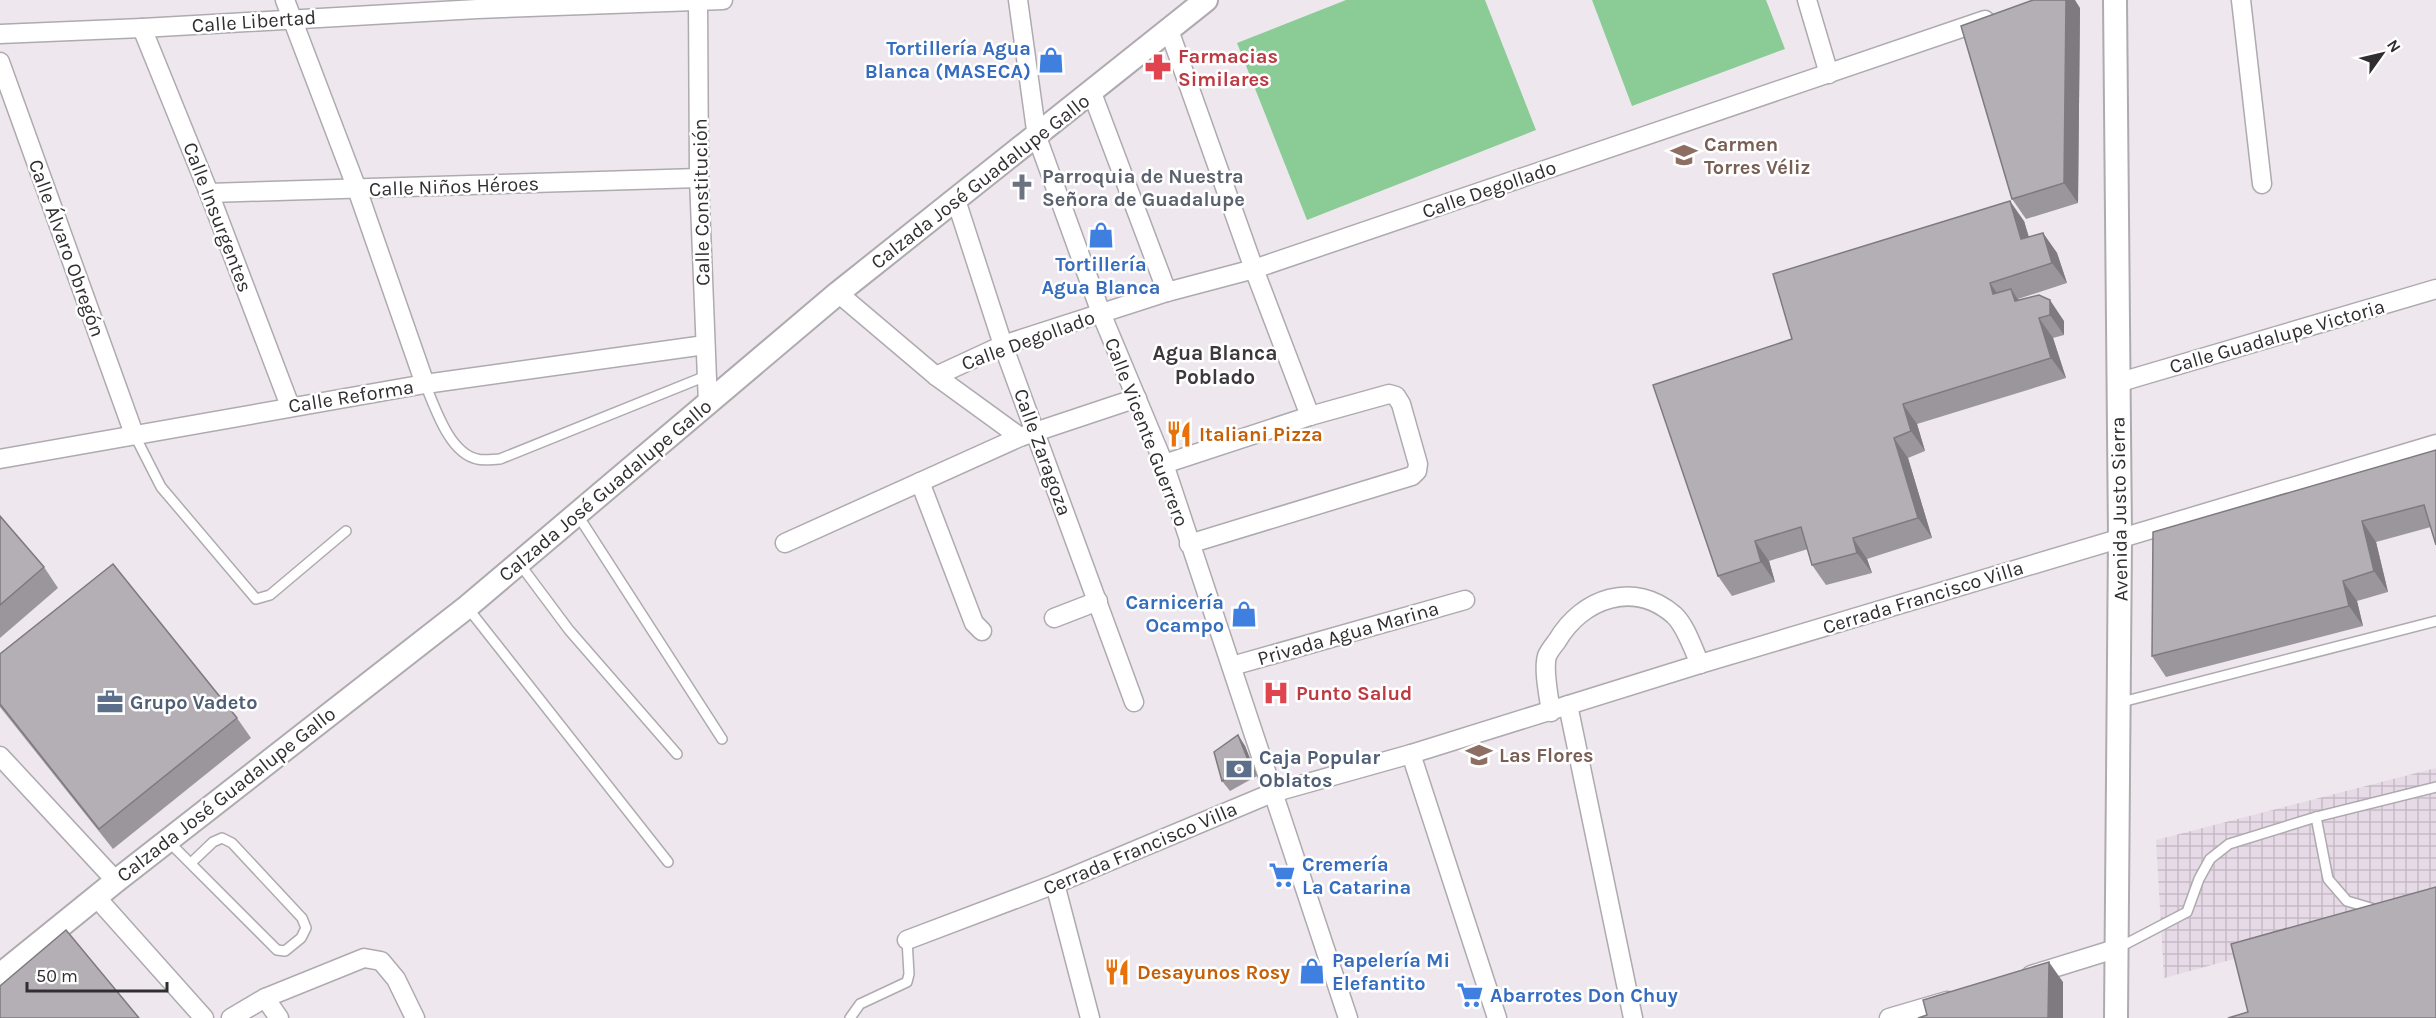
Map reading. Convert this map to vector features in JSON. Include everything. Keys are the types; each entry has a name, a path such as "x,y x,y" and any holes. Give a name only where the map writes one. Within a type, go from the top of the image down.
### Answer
{"street":[{"path":"285,0 357,189 425,384"},
{"name":"Calle Libertad","path":"0,34 292,19 472,4 723,0"},
{"name":"Calle Vicente Guerrero","path":"1018,0 1037,137 1101,314 1164,464 1348,1018"},
{"name":"Calzada José Guadalupe Gallo","path":"0,975 167,840 466,607 838,293 1037,137 1206,0"},
{"path":"1807,0 1829,74"},
{"name":"Avenida Justo Sierra","path":"2115,0 2120,538 2116,1016"},
{"path":"2241,0 2262,184"},
{"name":"Calle Constitución","path":"698,1 699,178 708,404"},
{"name":"Calle Degollado","path":"936,376 1003,345 1167,292 1254,269 1998,15"},
{"name":"Calle Insurgentes","path":"142,28 209,193 290,406"},
{"path":"1169,30 1254,269 1310,416"},
{"name":"Calle Álvaro Obregón","path":"2,72 134,434"},
{"path":"1092,93 1167,292"},
{"name":"Calle Niños Héroes","path":"209,193 699,178"},
{"name":"Calle Zaragoza","path":"956,201 1003,345 1028,434 1098,601 1134,702"},
{"name":"Calle Guadalupe Victoria","path":"2117,383 2436,289"},
{"path":"838,293 936,376 1028,434"},
{"name":"Calle Reforma","path":"0,459 425,384 705,345"},
{"path":"1164,464 1310,416 1389,394 1396,396 1401,404 1418,464 1417,471 1412,476 1190,544"},
{"path":"785,543 1028,434 1137,398"},
{"name":"Cerrada Francisco Villa","path":"907,940 1055,884 1272,793 1411,754 1700,664 2436,444"},
{"path":"920,482 974,622 982,631"},
{"path":"1633,1018 1560,708 1547,680 1547,657 1563,631 1579,614 1602,600 1635,596 1654,602 1675,616 1700,664"},
{"name":"Privada Agua Marina","path":"1232,666 1465,600"},
{"path":"1054,618 1098,601"},
{"path":"1411,754 1497,1018"},
{"path":"0,756 116,881"},
{"path":"1055,884 1090,1018"},
{"path":"96,897 204,1018"},
{"path":"2014,980 2115,949"},
{"path":"231,1018 265,998 364,958 381,961 396,979 415,1018"},
{"path":"1889,1018 1968,994"},
{"path":"265,998 279,1018"}],"lane":[{"path":"425,384 445,429 460,450 476,459 500,459 706,376"},
{"path":"134,434 160,486 256,599 270,595 346,531"},
{"path":"577,514 722,739"},
{"path":"519,563 569,630 677,754"},
{"path":"466,607 668,862"},
{"path":"2118,703 2436,621"},
{"path":"2115,949 2187,912 2199,879 2210,859 2229,844 2316,817 2436,788"},
{"path":"2316,817 2328,879 2347,901 2374,909 2384,906"},
{"path":"167,840 277,950 285,951 302,938 306,928 302,918 232,843 222,838 213,842 191,863"},
{"path":"850,1018 860,1004 907,982 909,974 907,940"}],"shaded area":[{"path":"2436,768 2436,904 2164,978 2156,840"}],"green space":[{"path":"1346,0 1485,0 1536,130 1307,220 1237,43"},
{"path":"1592,0 1766,0 1785,49 1632,106"}],"building":[{"path":"2033,0 2066,0 2064,183 2012,199 1961,26"},
{"path":"2010,201 2021,239 2043,233 2052,263 1990,283 1993,294 2011,289 2015,301 2039,295 2050,300 2050,315 2039,318 2051,358 1903,404 1911,431 1894,438 1918,518 1853,538 1857,553 1812,565 1801,527 1755,541 1761,562 1718,576 1653,385 1792,339 1773,274"},
{"path":"2436,450 2436,545 2424,505 2362,521 2374,571 2343,581 2349,606 2152,656 2153,532"},
{"path":"0,516 44,567 0,605"},
{"path":"113,564 237,718 99,829 0,704 0,654"},
{"path":"1238,735 1250,765 1222,781 1214,752"},
{"path":"2436,887 2436,1018 2228,1018 2248,1012 2231,944"},
{"path":"66,930 139,1018 0,1018 0,986"},
{"path":"2049,962 2048,1018 1918,1018 1927,1015 1923,1000"}],"place":[{"name":"Tortillería Agua Blanca (MASECA)","path":"1051,60"},
{"name":"Farmacias Similares","path":"1158,67"},
{"name":"Carmen Torres Véliz","path":"1684,155"},
{"name":"Parroquia de Nuestra Señora de Guadalupe","path":"1022,187"},
{"name":"Tortillería Agua Blanca","path":"1101,235"},
{"name":"Italiani Pizza","path":"1179,434"},
{"name":"Carnicería Ocampo","path":"1244,614"},
{"name":"Punto Salud","path":"1276,693"},
{"name":"Grupo Vadeto","path":"110,702"},
{"name":"Las Flores","path":"1479,755"},
{"name":"Caja Popular Oblatos","path":"1239,769"},
{"name":"Cremería La Catarina","path":"1282,875"},
{"name":"Papelería Mi Elefantito","path":"1312,971"},
{"name":"Desayunos Rosy","path":"1117,972"},
{"name":"Abarrotes Don Chuy","path":"1470,995"}],"district":[{"name":"Agua Blanca Poblado","path":"1215,365"}]}
